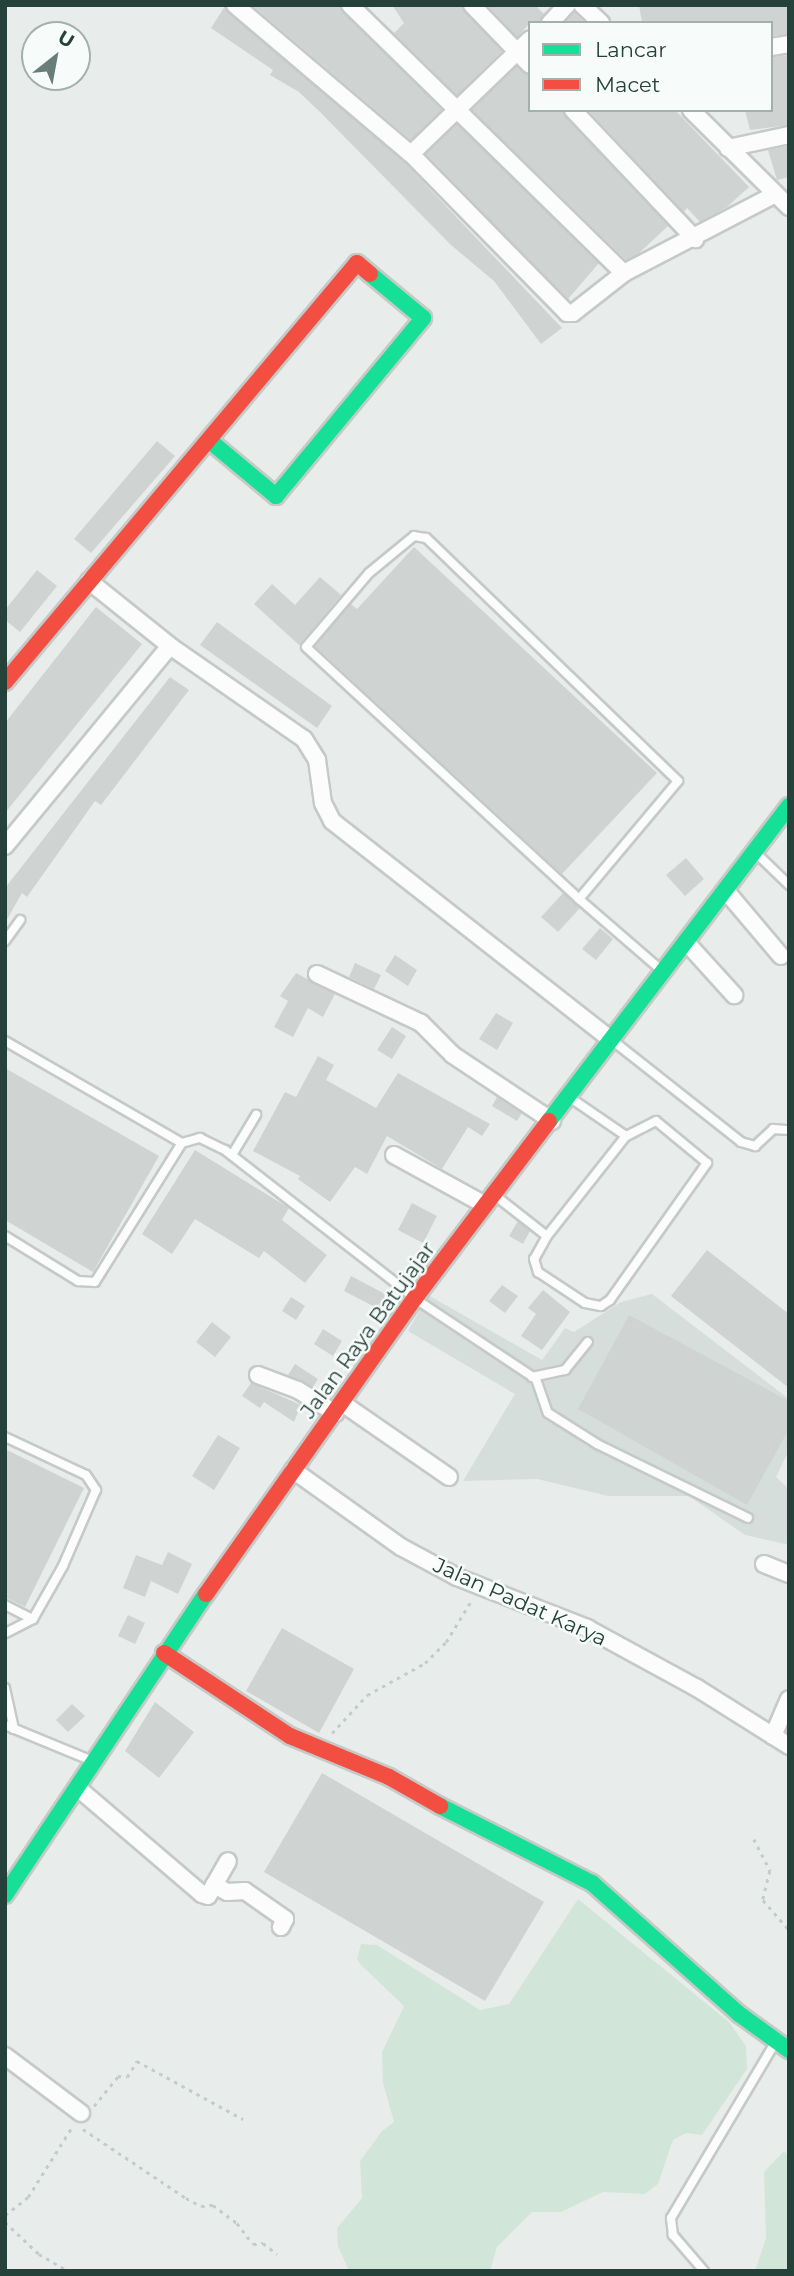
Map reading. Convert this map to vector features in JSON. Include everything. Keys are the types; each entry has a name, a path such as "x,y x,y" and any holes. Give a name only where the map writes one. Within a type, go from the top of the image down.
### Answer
{"main road":[{"path":"5,682 357,263 423,318 276,496 210,441"},
{"name":"Jalan Raya Batujajar","path":"5,1895 79,1789 164,1653 415,1298 789,806"},
{"path":"164,1653 290,1736 389,1777 495,1837 592,1883 782,2046"}],"street":[{"path":"235,5 411,154 567,313 573,313 624,273 695,239 774,195"},
{"path":"350,5 624,273"},
{"path":"472,5 528,63"},
{"path":"552,21 567,5"},
{"path":"582,5 599,21"},
{"path":"411,154 528,41"},
{"path":"575,112 695,239"},
{"path":"693,112 789,207"},
{"path":"728,148 789,135"},
{"path":"89,581 170,646 304,739 317,760 323,803 332,821 611,1040"},
{"path":"5,846 170,646"},
{"path":"726,891 781,956"},
{"path":"686,942 734,995"},
{"path":"317,974 414,1019 453,1055 552,1121"},
{"path":"394,1155 490,1200"},
{"path":"258,1375 338,1408 449,1476"},
{"name":"Jalan Padat Karya","path":"293,1470 401,1547 481,1585 587,1628 697,1688 789,1746"},
{"path":"764,1564 789,1574"},
{"path":"773,1736 789,1699"},
{"path":"79,1789 202,1894 208,1896 228,1861"},
{"path":"214,1885 227,1892 245,1891 285,1919 281,1927"},
{"path":"5,2056 81,2113"}],"lane":[{"path":"579,899 678,781 426,538 414,536 369,573 306,647 579,899 663,971"},
{"path":"754,851 789,885"},
{"path":"5,941 20,920"},
{"path":"611,1040 741,1142 755,1146 773,1129 789,1130"},
{"path":"5,1041 182,1143"},
{"path":"570,1097 626,1136"},
{"path":"232,1155 256,1115"},
{"path":"656,1121 706,1163 610,1300 601,1306 584,1303 537,1272 534,1259 547,1236 626,1136 656,1121"},
{"path":"5,1236 78,1281 95,1282 182,1143 200,1138 232,1155 415,1298 532,1377 542,1387 548,1413 597,1444 748,1518"},
{"path":"490,1200 547,1236"},
{"path":"532,1377 565,1370 588,1342"},
{"path":"5,1437 86,1475 96,1490 64,1566 33,1619 5,1633"},
{"path":"5,1605 33,1619"},
{"path":"5,1688 14,1730"},
{"path":"5,1725 96,1762"},
{"path":"704,2271 673,2235 671,2218 782,2046"}],"path":[{"path":"320,1750 351,1708 425,1663 439,1649 481,1585"},
{"path":"754,1839 770,1871 763,1900 789,1930"},
{"path":"81,2113 96,2105 118,2076 127,2077 137,2061 243,2119"},
{"path":"5,2215 28,2197 74,2124 186,2198 201,2206 213,2205 237,2223 253,2244 263,2243 277,2254"},
{"path":"5,2222 39,2254 69,2271"}],"shaded area":[{"path":"652,1294 789,1399 789,1450 776,1477 789,1489 789,1545 745,1535 689,1496 608,1496 537,1479 463,1481 515,1394 408,1331 428,1295 542,1360 565,1328 574,1332 621,1302"}],"green space":[{"path":"578,1899 729,2022 746,2046 747,2069 702,2135 686,2133 673,2140 658,2184 645,2194 603,2192 561,2212 532,2212 497,2247 490,2271 349,2271 338,2246 337,2228 362,2198 360,2161 382,2131 394,2122 383,2083 382,2052 404,2006 361,1965 357,1959 361,1944 377,1945 480,2010 509,2004"},
{"path":"784,2151 789,2156 789,2271 755,2271 766,2238 764,2172"}],"building":[{"path":"252,5 340,5 442,110 411,140"},
{"path":"392,5 462,5 502,51 457,95 394,33 404,23"},
{"path":"487,5 535,5 544,14 541,21 528,21 528,25 517,37"},
{"path":"639,5 789,5 789,34 773,36 773,21 642,21"},
{"path":"225,6 404,162 562,328 541,344 494,281 451,245 320,112 299,92 270,75 273,70 211,28"},
{"path":"575,12 583,21 567,21"},
{"path":"789,55 789,125 750,130 746,112 773,112 773,57"},
{"path":"517,66 528,74 528,112 565,112 668,226 637,255 626,260 472,110"},
{"path":"590,112 677,112 749,187 727,207 700,222 687,208 684,212"},
{"path":"457,124 599,263 568,299 426,154"},
{"path":"789,146 789,177 777,180 768,150"},
{"path":"157,441 175,456 91,553 74,539"},
{"path":"414,547 657,773 562,874 315,646 351,604 357,609"},
{"path":"37,570 57,586 20,632 5,620 5,610"},
{"path":"320,577 341,595 299,645 254,604 272,584 295,605"},
{"path":"96,607 142,644 5,813 5,723"},
{"path":"217,622 332,706 317,728 200,645"},
{"path":"170,677 189,690 101,805 95,801 27,897 22,893 5,923 5,888"},
{"path":"686,858 704,879 685,896 666,875"},
{"path":"563,893 580,908 558,932 541,917"},
{"path":"600,928 613,939 596,960 582,949"},
{"path":"395,955 417,970 408,986 385,971"},
{"path":"355,963 381,975 374,989 349,977"},
{"path":"296,973 335,994 323,1017 308,1008 293,1037 274,1027 288,1001 280,996"},
{"path":"496,1013 513,1023 497,1050 479,1039"},
{"path":"392,1027 406,1036 392,1059 377,1050"},
{"path":"318,1056 334,1065 326,1080 376,1108 398,1073 490,1124 482,1136 468,1127 442,1169 387,1136 367,1174 355,1167 330,1202 298,1179 300,1176 253,1151 285,1092 296,1097"},
{"path":"5,1068 159,1156 93,1272 5,1220"},
{"path":"497,1097 522,1113 517,1121 492,1106"},
{"path":"195,1150 289,1208 282,1220 327,1255 305,1283 264,1251 259,1258 195,1219 172,1254 142,1234"},
{"path":"412,1203 437,1216 423,1243 398,1230"},
{"path":"518,1221 530,1231 523,1244 509,1236"},
{"path":"707,1250 789,1314 789,1388 671,1296"},
{"path":"351,1276 387,1295 379,1309 344,1291"},
{"path":"502,1285 518,1296 505,1313 489,1301"},
{"path":"543,1290 570,1312 542,1350 521,1336 536,1314 528,1308"},
{"path":"291,1297 305,1306 296,1320 282,1311"},
{"path":"629,1315 789,1401 789,1429 747,1505 578,1409"},
{"path":"212,1322 231,1337 215,1357 196,1342"},
{"path":"323,1329 342,1341 333,1356 314,1344"},
{"path":"295,1364 318,1379 313,1387 288,1375"},
{"path":"251,1383 301,1405 294,1422 264,1402 260,1408 242,1396"},
{"path":"218,1435 240,1448 214,1490 192,1476"},
{"path":"5,1449 84,1488 25,1607 5,1597"},
{"path":"168,1552 192,1564 178,1594 151,1581 145,1597 123,1588 136,1555 162,1565"},
{"path":"128,1615 145,1623 135,1644 118,1636"},
{"path":"282,1628 354,1669 319,1733 246,1691"},
{"path":"155,1702 194,1732 159,1778 125,1751"},
{"path":"72,1704 85,1716 68,1732 56,1720"},
{"path":"322,1773 544,1902 485,2001 264,1872"}],"traffic: fast":[{"path":"210,441 276,496 423,318 370,274"},
{"path":"549,1121 789,806"},
{"path":"5,1895 206,1594"},
{"path":"440,1806 592,1883 739,2014 789,2050"}],"traffic: jam":[{"path":"5,682 357,263 370,274"},
{"path":"206,1594 415,1298 549,1121"},
{"path":"164,1653 290,1736 389,1777 440,1806"}]}
